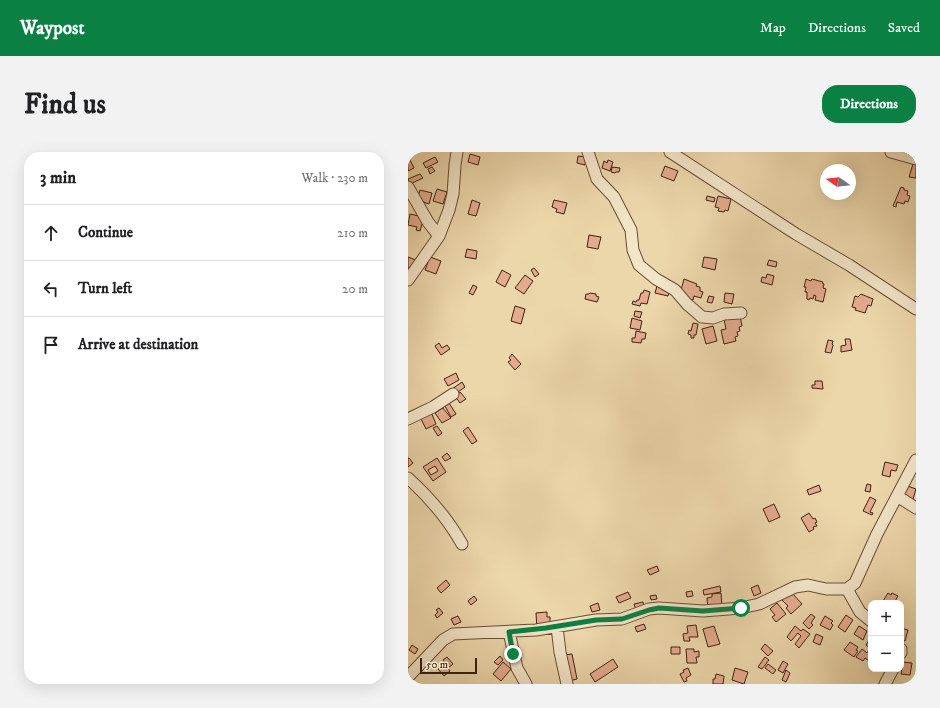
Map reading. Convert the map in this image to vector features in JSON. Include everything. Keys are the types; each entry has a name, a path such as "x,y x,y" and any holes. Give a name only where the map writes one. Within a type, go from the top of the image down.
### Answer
{"street":[{"path":"408,280 439,236 450,210 454,194 454,176 457,152"},
{"path":"588,152 596,179 614,197 631,230 633,250 639,265 656,279 675,290 687,304 702,317 712,318 724,314 741,313"},
{"path":"670,152 796,234 849,265 916,309"},
{"path":"891,152 916,159"},
{"path":"408,187 428,222 439,236"},
{"path":"408,418 453,394"},
{"path":"408,677 448,636 460,633 509,632 557,627 596,620 622,619 659,608 703,611 741,608 759,604 795,587 808,585 826,589 847,589 856,583 877,534 916,462"},
{"path":"408,478 422,490 442,514 462,544"},
{"path":"897,496 916,508"},
{"path":"847,589 860,612 868,619"},
{"path":"557,627 560,652 567,684"},
{"path":"509,632 517,668 526,684"},
{"path":"885,684 892,672"}],"building":[{"path":"470,154 480,157 478,165 468,162"},
{"path":"408,156 414,168 408,171"},
{"path":"578,156 586,157 585,165 577,163"},
{"path":"435,157 438,162 426,168 423,163"},
{"path":"608,160 613,162 610,171 602,168 604,161 607,163"},
{"path":"913,164 916,164 916,178 909,177"},
{"path":"665,166 678,171 674,181 661,176"},
{"path":"432,167 435,171 430,174 428,169"},
{"path":"612,167 620,168 619,172 611,172"},
{"path":"420,174 423,178 410,184 408,179"},
{"path":"901,187 908,191 907,195 910,196 908,202 905,201 904,204 897,202 896,207 893,206"},
{"path":"437,189 447,192 443,204 433,201"},
{"path":"420,190 432,193 429,204 417,200"},
{"path":"707,196 715,198 714,202 706,200"},
{"path":"718,196 731,199 728,211 718,211 719,208 715,207"},
{"path":"472,200 480,203 476,216 468,214"},
{"path":"554,200 567,203 564,214 556,212 557,209 552,207"},
{"path":"410,214 423,217 424,224 422,224 420,231 416,230 417,227 408,225"},
{"path":"589,235 601,237 598,249 587,247"},
{"path":"467,249 477,251 476,259 465,257"},
{"path":"408,257 416,260 413,268 408,268"},
{"path":"430,257 441,261 436,274 425,270"},
{"path":"704,257 717,259 715,270 702,267"},
{"path":"769,260 777,262 776,267 767,265"},
{"path":"534,268 539,274 535,277 531,270"},
{"path":"502,270 511,275 505,287 496,282"},
{"path":"767,274 774,276 772,285 761,282 762,277 766,278"},
{"path":"525,275 533,281 524,294 515,288"},
{"path":"684,279 697,284 696,286 700,287 700,291 703,292 701,298 694,296 693,300 687,298 688,296 683,294 683,291 681,290"},
{"path":"806,279 823,282 823,288 826,289 823,302 815,300 816,296 814,295 813,299 807,299 807,292 805,292 806,287 804,287"},
{"path":"473,285 477,287 473,295 469,293"},
{"path":"657,286 670,289 668,296 655,293"},
{"path":"644,290 650,292 647,304 641,303 640,306 632,304 633,301 636,302 639,300 641,293 643,293"},
{"path":"725,293 734,294 732,304 724,302"},
{"path":"586,294 596,294 596,296 599,297 597,302 585,299"},
{"path":"861,294 873,299 871,306 868,305 865,313 855,310 856,308 852,307 855,296 858,297"},
{"path":"709,296 714,297 712,303 707,302"},
{"path":"515,306 525,309 521,324 511,321"},
{"path":"635,311 642,312 640,318 634,316"},
{"path":"740,316 742,326 739,327 740,331 737,332 738,336 735,337 736,341 724,344 721,330 726,329 724,319"},
{"path":"632,318 642,321 640,330 630,328"},
{"path":"693,323 698,324 696,335 694,335 694,338 691,338 691,335 688,334 689,330 691,331"},
{"path":"713,326 717,341 706,344 702,329"},
{"path":"636,331 646,333 645,339 642,339 641,343 632,342 632,338 635,338"},
{"path":"845,339 850,339 852,350 841,352 841,346 846,345"},
{"path":"828,340 833,341 831,353 825,352"},
{"path":"439,343 442,348 447,345 450,349 441,355 435,346"},
{"path":"512,354 521,364 515,370 508,362 511,360 509,358"},
{"path":"456,373 459,380 448,386 444,379"},
{"path":"815,381 822,381 823,389 812,388 812,385 815,385"},
{"path":"462,382 465,387 455,394 452,389"},
{"path":"460,392 466,399 460,403 455,396"},
{"path":"449,403 456,414 451,417 445,406"},
{"path":"443,408 451,418 442,423 435,413"},
{"path":"431,412 436,424 426,429 420,417"},
{"path":"437,426 442,433 438,436 433,428"},
{"path":"468,427 477,441 472,444 463,431"},
{"path":"447,453 451,458 445,461 442,457"},
{"path":"408,458 413,463 408,467"},
{"path":"437,458 446,472 433,481 423,467","holes":["435,466 438,471 431,475 428,470"]},
{"path":"885,462 898,465 896,471 891,470 890,477 882,475"},
{"path":"867,484 871,485 870,492 865,491"},
{"path":"819,485 821,491 809,495 807,490"},
{"path":"905,485 916,489 913,499 902,495"},
{"path":"870,497 876,500 870,512 873,513 872,515 863,511"},
{"path":"774,504 780,517 769,522 763,509"},
{"path":"809,513 813,519 815,518 817,522 815,523 817,526 813,527 814,529 809,532 801,518"},
{"path":"657,566 659,571 650,575 647,570"},
{"path":"446,580 450,585 441,593 437,588"},
{"path":"758,585 761,593 754,596 751,588"},
{"path":"720,586 721,592 704,595 703,590"},
{"path":"692,591 693,596 687,597 686,592"},
{"path":"628,592 631,598 619,603 616,597"},
{"path":"791,592 802,604 791,614 786,608 788,606 782,600"},
{"path":"721,593 722,608 708,610 707,598 712,597 712,594"},
{"path":"888,593 898,596 896,600 884,600"},
{"path":"656,595 657,599 651,600 650,596"},
{"path":"474,596 477,600 471,605 468,601"},
{"path":"643,602 644,608 636,610 634,604"},
{"path":"598,603 600,610 592,612 590,606"},
{"path":"777,603 786,614 776,622 772,617 775,615 770,609"},
{"path":"439,608 443,613 437,618 435,615 438,612 436,610"},
{"path":"547,612 547,617 550,617 550,625 537,631 536,613"},
{"path":"811,614 815,617 811,623 813,625 809,629 803,623"},
{"path":"846,615 853,620 845,632 838,627"},
{"path":"458,616 461,622 454,625 451,619"},
{"path":"825,616 833,621 831,623 833,625 830,630 820,625"},
{"path":"644,624 646,629 637,632 635,627"},
{"path":"696,625 698,637 689,637 690,641 684,641 683,634 688,633 687,626"},
{"path":"714,626 720,644 708,647 703,629"},
{"path":"795,626 801,631 803,629 810,634 799,648 795,644 801,636 798,633 791,641 787,637"},
{"path":"859,626 867,631 863,640 854,634"},
{"path":"904,629 908,630 904,640"},
{"path":"816,634 823,637 820,645 813,642"},
{"path":"850,642 858,647 856,650 858,651 854,657 844,650"},
{"path":"765,644 773,651 768,656 761,649"},
{"path":"412,645 418,649 415,654 409,650"},
{"path":"671,647 680,647 680,654 671,654"},
{"path":"686,649 694,649 694,652 699,651 699,657 696,657 697,663 687,663"},
{"path":"862,649 867,653 868,652 868,660 865,658 863,661 856,657"},
{"path":"572,654 577,679 569,681 564,655"},
{"path":"500,656 503,660 498,665 494,662"},
{"path":"447,657 453,664 448,668 450,671 444,676 438,669 445,663 443,660"},
{"path":"765,657 769,660 762,669 758,667"},
{"path":"613,659 618,667 595,682 590,674"},
{"path":"783,661 788,664 783,673 778,670"},
{"path":"503,662 511,669 501,681 493,674"},
{"path":"904,662 912,663 910,675 901,674 901,672 904,672"},
{"path":"768,664 776,670 773,674 765,668"},
{"path":"688,668 691,675 686,678 687,681 684,682 680,674 684,672 683,670"},
{"path":"735,668 748,672 744,684 732,680"},
{"path":"786,670 790,673 786,682 782,680"},
{"path":"716,674 724,676 723,684 713,684 713,679 715,679"}],"route":[{"path":"513,654 509,632 536,630 596,620 622,619 659,608 703,611 741,608"}]}
